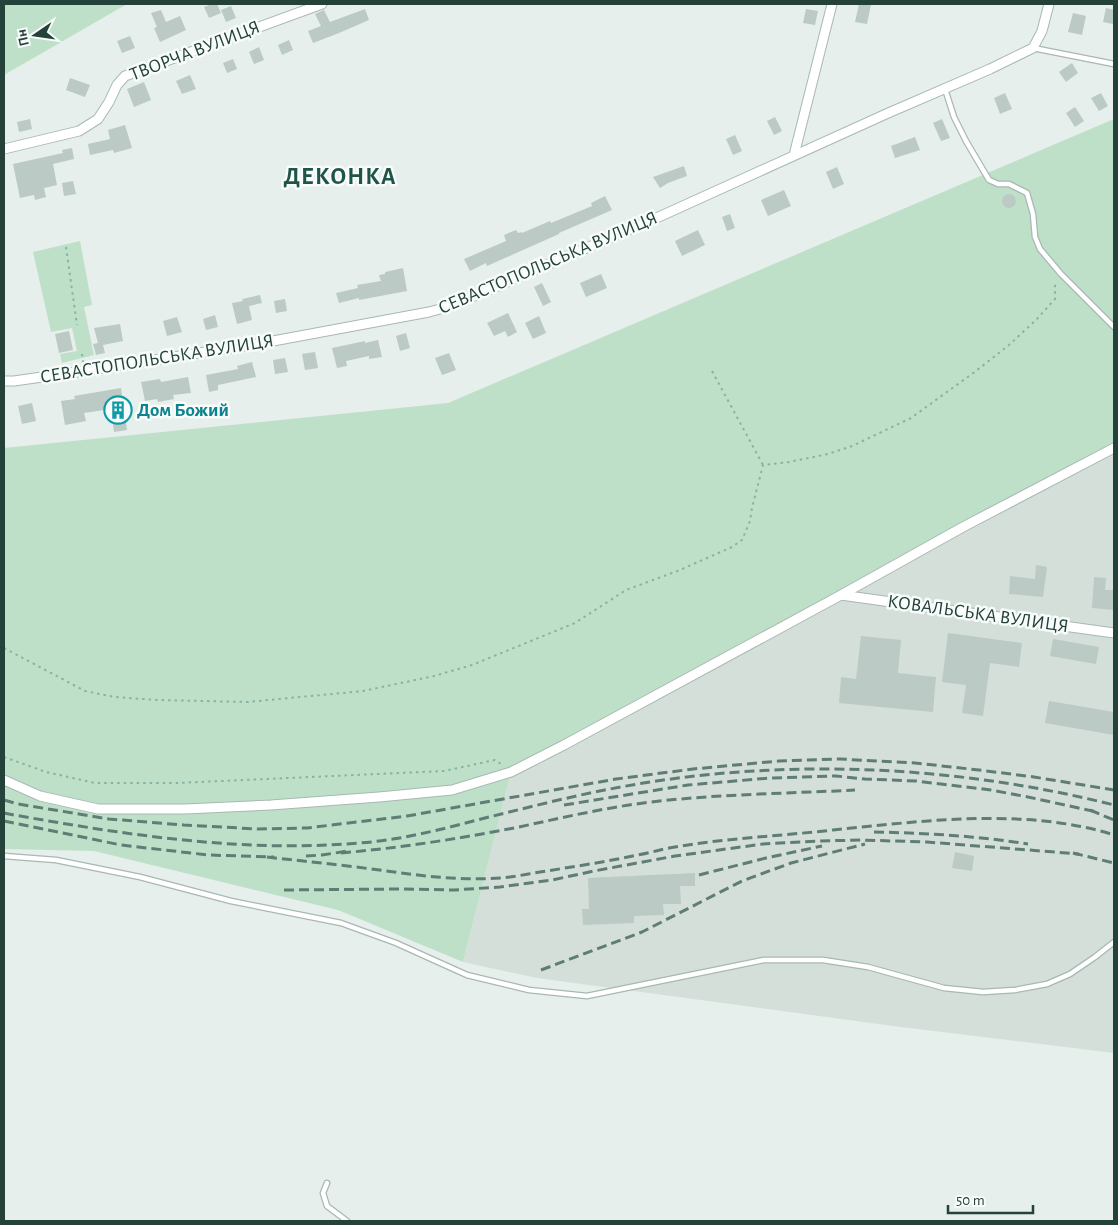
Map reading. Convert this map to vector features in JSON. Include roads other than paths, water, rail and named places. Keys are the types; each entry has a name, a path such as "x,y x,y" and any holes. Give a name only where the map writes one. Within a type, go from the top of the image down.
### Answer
{"street":[{"name":"ТВОРЧА ВУЛИЦЯ","path":"4,150 79,131 98,119 117,85 125,76 322,4"},
{"path":"794,155 832,4"},
{"path":"1033,48 1042,31 1049,4"},
{"name":"СЕВАСТОПОЛЬСЬКА ВУЛИЦЯ","path":"4,381 84,372 257,344 429,312 451,306 652,220 1033,48"},
{"path":"4,780 40,796 98,809 185,809 379,797 452,790 511,772 564,745 688,679 963,527 1114,448"},
{"name":"КОВАЛЬСЬКА ВУЛИЦЯ","path":"841,595 1114,633"}],"lane":[{"path":"1033,48 1114,64"},
{"path":"945,89 954,117 989,180 998,184 1009,184 1026,193 1033,214 1035,238 1040,249 1061,274 1114,327"},
{"path":"4,856 56,860 140,877 231,901 341,924 396,943 467,975 529,990 587,996 764,960 823,960 868,967 944,988 982,992 1015,990 1046,984 1070,974 1114,942"},
{"path":"327,1183 323,1194 328,1206 347,1221"}],"railway":[{"path":"4,800 109,819 258,829 307,828 407,816 616,779 693,769 779,761 840,759 915,763 979,770 1114,790"},
{"path":"4,813 143,835 229,844 272,846 359,843 407,837 610,789 672,779 735,772 799,769 926,773 1052,791 1114,805"},
{"path":"564,805 688,785 770,778 836,776 916,781 991,790 1097,812"},
{"path":"341,853 384,849 450,839 657,801 713,796 855,790"},
{"path":"1090,810 1114,820"},
{"path":"267,857 420,875 481,879 516,876 714,841 938,820 1010,819 1046,821 1080,826 1114,835"},
{"path":"4,821 121,845 208,855 274,857"},
{"path":"874,832 951,835 1028,844"},
{"path":"284,890 454,890 500,887 552,880 675,856 763,844 819,841 927,842 1079,854"},
{"path":"541,970 642,932 742,881 791,863 865,844"},
{"path":"699,875 822,846"},
{"path":"306,856 348,851"},
{"path":"1073,853 1114,863"}],"place":[{"name":"Дом Божий","path":"118,410"}],"district":[{"name":"ДЕКОНКА","path":"340,177"}]}
